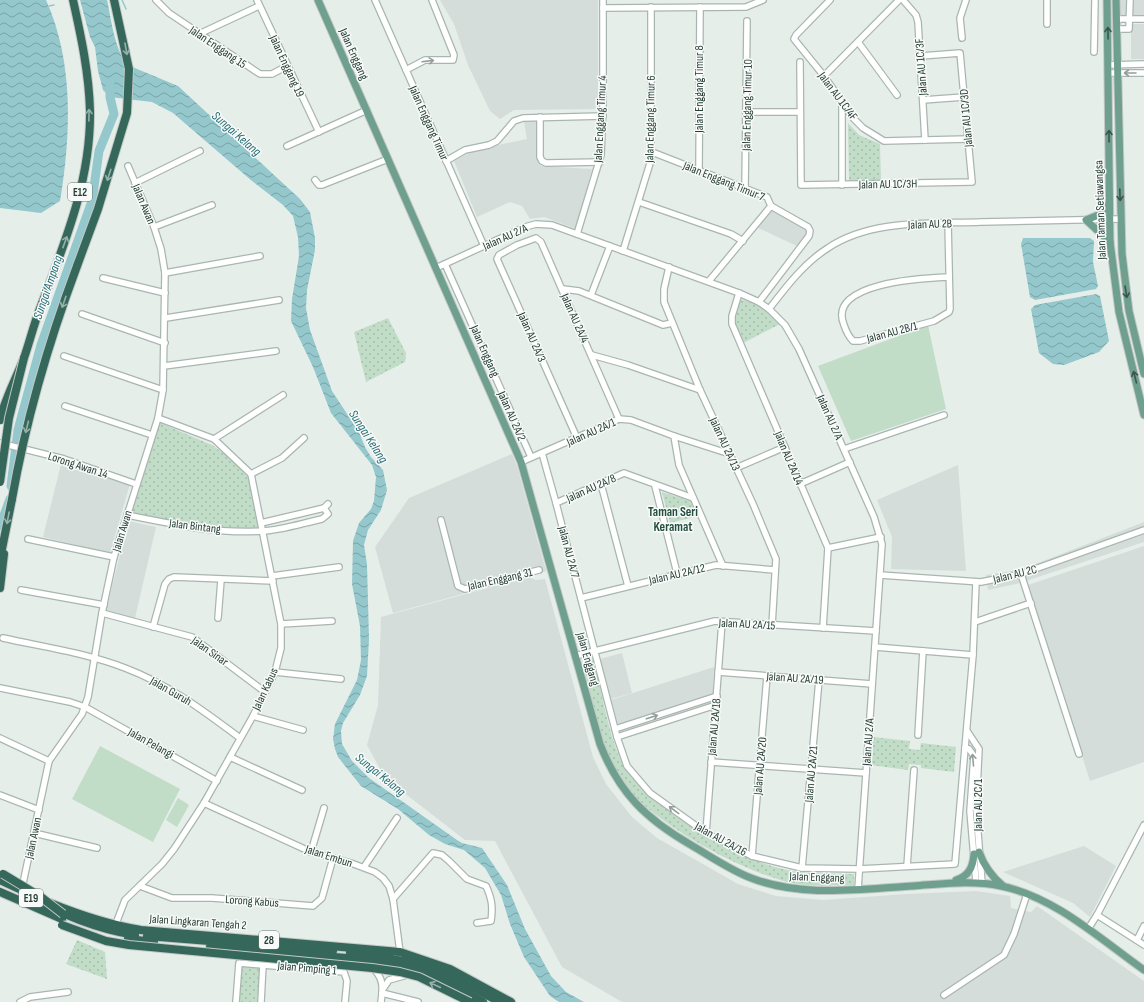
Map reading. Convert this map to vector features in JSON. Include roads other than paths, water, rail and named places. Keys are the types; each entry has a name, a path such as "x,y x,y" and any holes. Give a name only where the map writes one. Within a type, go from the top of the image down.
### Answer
{"highway":[{"name":"E12","path":"0,482 9,418 24,358 32,329 77,206 84,174 90,111 88,82 73,0"},
{"name":"E12","path":"0,559 17,472 39,380 55,329 98,209 127,113 129,69 114,0"},
{"path":"0,420 3,406 24,358"},
{"path":"0,588 5,537"},
{"path":"0,872 41,897 63,914"},
{"name":"Jalan Lingkaran Tengah 2","path":"0,882 72,912 115,926 141,930 400,952 450,969 511,1002"},
{"name":"E19","path":"0,882 63,914 91,925 136,935 351,952 396,959 421,964 450,976 500,1002"},
{"name":"Jalan Lingkaran Tengah 2","path":"0,893 74,924 113,936 141,941 359,959 396,965 426,973 448,982 483,1002"},
{"name":"E19","path":"0,893 62,925 106,941 129,946 372,968 400,972 419,977 470,1002"}],"main road":[{"name":"Jalan Enggang","path":"318,0 521,462 575,656 607,762 615,777 629,797 649,817 679,838 751,878 782,887 800,889 858,889 979,882 1003,886 1045,901 1064,912 1144,970"},
{"name":"Jalan Taman Setiawangsa","path":"1107,0 1110,242 1119,312 1144,415"},
{"name":"Jalan Taman Setiawangsa","path":"1116,0 1120,219 1124,281 1129,311 1144,374"},
{"path":"1109,203 1101,214 1086,220 1110,242"},
{"path":"947,884 964,878 968,874 976,853"},
{"path":"976,853 990,875 1003,886"}],"street":[{"name":"Jalan Enggang 15","path":"157,0 169,13 260,74 272,74 287,66"},
{"name":"Jalan Enggang Timur","path":"375,0 484,246"},
{"path":"406,70 425,60 453,60 454,55 432,0"},
{"name":"Jalan Enggang Timur 4","path":"577,234 600,162 603,116 603,0"},
{"path":"603,8 746,7 763,0"},
{"name":"Jalan AU 1C/4F","path":"830,0 796,35 794,39 824,76 854,119 863,128 884,141 968,139"},
{"path":"824,76 899,0"},
{"name":"Jalan AU 1C/3F","path":"903,0 916,15 921,56 926,140"},
{"path":"962,38 960,18 966,0"},
{"path":"1047,0 1047,24"},
{"path":"1094,52 1095,0"},
{"path":"1116,29 1130,29 1130,0"},
{"path":"199,34 258,3"},
{"name":"Jalan Enggang 19","path":"258,3 319,132"},
{"name":"Jalan Enggang Timur 6","path":"623,251 649,168 652,152 651,7"},
{"name":"Jalan Enggang Timur 8","path":"699,170 700,7"},
{"path":"1116,19 1144,19"},
{"name":"Jalan Enggang Timur 10","path":"745,189 748,21"},
{"path":"858,42 897,95"},
{"name":"Jalan AU 1C/3D","path":"921,56 960,53 972,182"},
{"path":"747,112 800,112 800,62"},
{"path":"1108,65 1144,64"},
{"path":"1108,73 1144,73"},
{"path":"923,100 964,97"},
{"path":"842,102 842,185"},
{"path":"287,146 367,110"},
{"name":"Jalan AU 1C/3H","path":"800,112 800,182 803,186 972,182"},
{"path":"446,161 465,150 490,145 497,141 514,121 522,118 603,116"},
{"path":"540,117 540,157 542,161 546,163 600,162"},
{"path":"135,183 200,151"},
{"name":"Jalan Enggang Timur 7","path":"652,152 767,197 771,206 808,227 810,231 809,236 760,302"},
{"path":"315,180 319,185 322,185 388,159"},
{"name":"Jalan Awan","path":"22,890 49,761 85,707 114,557 158,418 164,366 166,318 165,273 161,249 154,226 128,166"},
{"path":"639,202 731,234 743,241"},
{"path":"154,226 212,205"},
{"path":"709,281 771,206"},
{"name":"Jalan AU 2B","path":"769,309 800,272 828,248 846,239 892,226 948,223 1120,219"},
{"name":"Jalan AU 2B/1","path":"948,223 950,309 944,317 860,341 853,341 849,337 841,319 841,312 850,299 872,287 911,279 949,277"},
{"name":"Jalan AU 2/A","path":"436,268 525,227 536,224 552,225 709,281 760,302 785,325 799,349 850,462 881,537 882,550 858,889"},
{"name":"Jalan AU 2A/4","path":"517,245 536,238 541,242 619,419"},
{"name":"Jalan AU 2A/3","path":"517,245 499,255 497,259 577,438"},
{"path":"591,295 610,246"},
{"path":"165,273 260,256"},
{"name":"Jalan AU 2A/2","path":"445,264 531,457"},
{"name":"Jalan AU 2A/13","path":"669,267 663,296 672,323 700,390 776,559 772,625"},
{"path":"103,278 165,294"},
{"path":"563,289 579,291 591,295 663,325 672,323"},
{"name":"Jalan AU 2A/14","path":"739,293 732,316 732,324 828,548 823,628"},
{"path":"166,318 279,300"},
{"path":"82,314 165,343"},
{"path":"164,366 276,351"},
{"path":"592,355 628,365 700,390"},
{"path":"64,356 162,390"},
{"path":"214,439 283,395"},
{"path":"65,406 152,435"},
{"path":"844,449 944,415"},
{"path":"158,418 214,439 251,474 282,458 304,438"},
{"name":"Jalan AU 2A/1","path":"521,462 619,419 631,420 730,454"},
{"path":"674,436 679,465 723,566"},
{"name":"Lorong Awan 14","path":"1,444 64,459 136,484"},
{"path":"736,468 785,447"},
{"name":"Jalan AU 2A/7","path":"542,453 595,651"},
{"path":"800,484 850,462"},
{"name":"Jalan AU 2A/8","path":"556,503 624,473 655,486 693,498"},
{"name":"Jalan Kabus","path":"115,926 125,900 174,849 204,803 253,716 275,672 280,648 281,624 251,474"},
{"path":"601,484 628,586"},
{"path":"655,486 677,573"},
{"name":"Jalan Bintang","path":"127,515 185,527 218,530 263,531 322,519 328,514 326,506 262,523"},
{"name":"Jalan Enggang 31","path":"440,520 458,586 464,589 539,570"},
{"name":"Jalan AU 2C","path":"880,575 976,582 1021,574 1144,530"},
{"path":"828,548 881,537"},
{"path":"28,539 114,557"},
{"path":"153,627 165,584 169,579 174,577 221,580 273,579 339,566"},
{"name":"Jalan AU 2A/12","path":"581,598 708,566 775,570"},
{"path":"1021,574 1079,754"},
{"path":"218,618 221,580"},
{"name":"Jalan AU 2C/1","path":"954,864 973,655 976,582"},
{"path":"20,590 104,605"},
{"path":"975,622 1031,603"},
{"name":"Jalan Sinar","path":"102,613 192,637 266,692"},
{"path":"281,624 332,621"},
{"name":"Jalan AU 2A/15","path":"575,656 702,624 722,622 876,631"},
{"name":"Jalan AU 2A/18","path":"706,833 722,622"},
{"name":"Jalan Guruh","path":"3,638 94,658 124,667 150,678 191,701 240,738"},
{"path":"875,647 973,655"},
{"name":"Jalan AU 2A/16","path":"595,651 617,737 627,766 650,793 706,833 752,856 802,868 859,869 954,864"},
{"path":"918,734 923,651"},
{"path":"275,672 340,679"},
{"name":"Jalan AU 2A/19","path":"718,672 872,684"},
{"name":"Jalan AU 2A/20","path":"752,856 767,676"},
{"name":"Jalan AU 2A/21","path":"802,868 820,680"},
{"name":"Jalan Pelangi","path":"0,688 70,702 85,707 217,780"},
{"path":"615,729 716,696"},
{"path":"617,737 716,705"},
{"path":"253,716 303,730"},
{"name":"Jalan AU 2C/1","path":"967,731 979,749 976,808 976,853"},
{"path":"0,738 49,761"},
{"name":"Jalan AU 2C/1","path":"965,748 970,749 974,756 970,811 979,882"},
{"path":"230,757 302,790"},
{"path":"711,762 866,773"},
{"path":"907,866 914,770"},
{"path":"0,795 39,810"},
{"name":"Jalan Embun","path":"204,803 311,852 364,868 375,872 383,878 389,886 393,899 400,952"},
{"path":"311,852 324,808"},
{"path":"364,868 397,818"},
{"path":"1088,929 1142,835 1144,825"},
{"path":"34,833 97,848"},
{"path":"393,899 433,853 442,855 467,879 486,886 491,896 493,907 491,921 477,923"},
{"name":"Lorong Kabus","path":"140,886 172,898 212,898 313,906 322,898 333,858"},
{"path":"944,995 1004,955 1014,934 1027,894"},
{"path":"1097,915 1144,945"},
{"path":"1136,940 1144,926"},
{"path":"359,959 380,977 383,983 381,1002"},
{"name":"Jalan Pimping 1","path":"236,1002 239,962 344,972 347,980 345,1002"},
{"path":"261,1002 262,965"},
{"path":"382,993 389,980 426,973"},
{"path":"20,1002 30,997 68,992"},
{"path":"382,993 418,1002"}],"water":[{"path":"0,0 46,0 62,48 68,99 68,125 64,176 60,201 41,213 0,208"},
{"path":"80,0 107,0 114,36 125,61 130,66 178,86 300,199 310,212 315,238 315,250 307,290 306,308 310,330 332,391 359,432 371,457 383,470 387,490 381,510 368,530 364,545 367,564 369,639 367,676 360,695 343,723 341,731 342,744 352,761 369,778 457,840 462,843 482,848 507,885 525,929 551,976 566,992 584,1002 559,1002 550,996 524,957 510,924 501,895 485,868 464,850 445,844 429,835 398,809 361,786 338,757 333,739 335,724 357,680 361,660 360,626 352,584 353,541 359,523 371,509 374,501 376,477 372,465 331,413 313,367 291,321 292,299 299,256 298,237 293,216 283,205 252,181 173,113 152,102 110,97 103,90 98,71 95,47 90,37"},
{"path":"1023,238 1090,238 1094,241 1093,262 1098,286 1096,289 1035,300 1030,297 1021,244"},
{"path":"1096,294 1100,296 1109,341 1099,352 1064,365 1053,364 1039,353 1031,309 1035,305"}],"waterway":[{"path":"122,0 126,9"},
{"path":"49,6 54,5"},
{"name":"Sungai Ampang","path":"11,486 18,430 41,345 92,201 99,151 114,114 110,97 110,85"},
{"name":"Sungai Ampang","path":"0,526 10,499"}],"district":[{"name":"Taman Seri Keramat","path":"673,518"}],"water label":[{"name":"Sungai Kelang","path":"237,133"},
{"name":"Sungai Kelang","path":"369,436"},
{"name":"Sungai Kelang","path":"381,774"}]}
